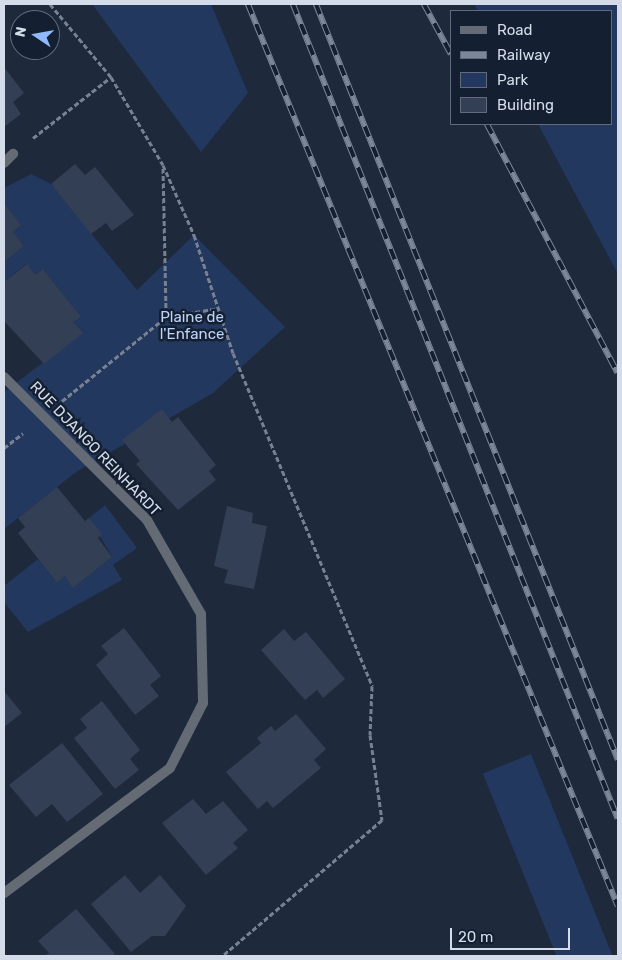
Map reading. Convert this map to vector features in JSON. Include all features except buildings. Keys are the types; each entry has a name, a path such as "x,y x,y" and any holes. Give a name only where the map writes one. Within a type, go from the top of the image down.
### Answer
{"street":[{"path":"4,163 13,154"},
{"name":"RUE DJANGO REINHARDT","path":"4,377 147,520 201,614 203,703 170,768 4,893"}],"path":[{"path":"50,4 111,77 163,165 219,308 233,353 372,686 370,735 382,820 222,956"},
{"path":"13,154 111,77"},
{"path":"163,165 166,317"},
{"path":"4,448 166,317 219,308"}],"green space":[{"path":"92,4 211,4 248,93 201,152"},
{"path":"474,4 618,4 618,274 539,125 612,125 612,10 477,10"},
{"name":"Plaine de l'Enfance","path":"31,174 51,184 137,290 194,235 285,327 213,393 76,472 4,529 4,392 82,333 73,322 80,316 43,269 35,275 26,264 4,282 4,262 24,246 13,232 21,225 4,205 4,188"},
{"path":"105,505 137,548 113,565 122,580 28,632 4,602 4,586 38,559 57,583 65,576 74,587 112,557 89,518"},
{"path":"531,754 612,955 557,956 483,773"}],"railway":[{"path":"248,4 618,906"},
{"path":"293,4 618,819"},
{"path":"316,4 618,760"},
{"path":"424,4 450,52"},
{"path":"488,125 618,373"}]}
